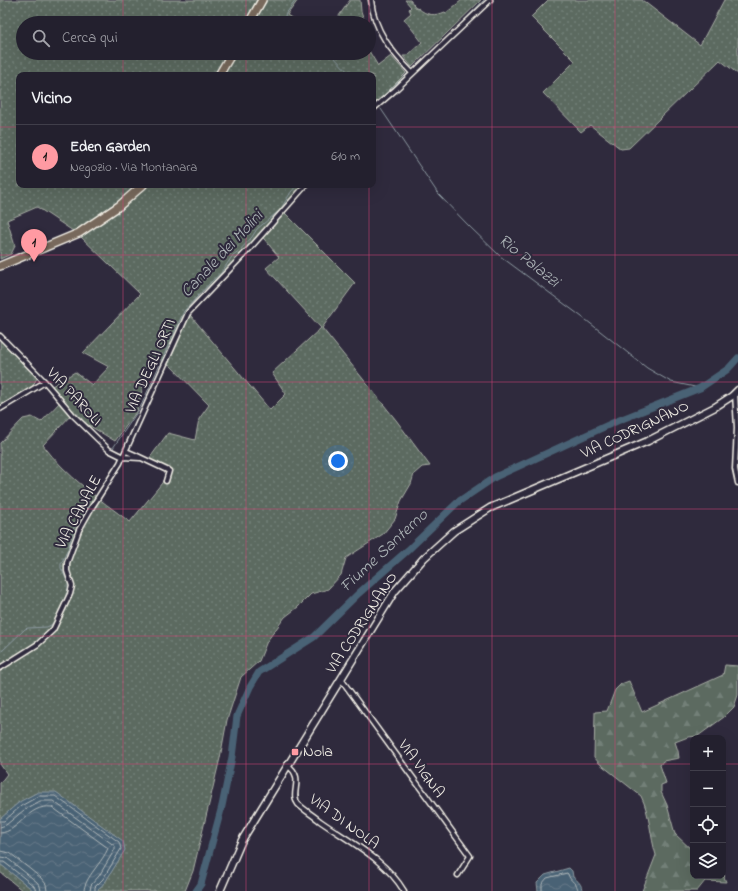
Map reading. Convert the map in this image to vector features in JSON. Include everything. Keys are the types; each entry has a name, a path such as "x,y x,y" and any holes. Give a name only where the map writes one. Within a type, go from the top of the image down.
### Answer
{"main road":[{"path":"253,16 262,0"},
{"path":"221,72 228,60"},
{"path":"0,266 79,233 119,206 140,188"}],"street":[{"path":"371,0 373,16"},
{"path":"376,106 410,71 490,0"},
{"path":"376,24 391,50 410,71"},
{"name":"VIA DEGLI ORTI","path":"123,457 188,313 251,247 303,188"},
{"name":"VIA PAROLI","path":"0,336 45,382 73,415 109,450 123,457 140,458"},
{"path":"0,409 45,382"},
{"path":"736,391 737,428 735,469 738,483"},
{"name":"VIA CODRIGNANO","path":"220,891 242,840 395,591 424,558 454,531 490,508 648,441 715,407 736,391"},
{"name":"VIA PAROLI","path":"126,451 169,471 166,481"},
{"name":"VIA CANALE","path":"0,668 38,644 53,630 70,594 72,586 67,571 67,563 76,538 92,507 123,457"},
{"name":"VIA VIGNA","path":"341,679 470,856 458,875"},
{"name":"VIA DI NOLA","path":"288,765 295,772 297,777 298,781 295,797 301,806 384,866 394,876 404,891"}],"green space":[{"path":"0,0 298,0 287,15 288,16 16,16 16,60 374,60 378,66 391,56 406,73 376,103 376,72 16,72 16,188 305,188 283,211 355,283 322,328 396,420 430,466 422,467 414,474 411,484 401,501 395,519 383,534 346,558 341,575 328,589 311,594 285,617 267,641 259,661 241,677 227,720 220,758 193,871 185,891 23,891 0,872 0,783 7,774 0,764 0,443 23,419 32,417 41,422 62,400 52,386 75,372 92,385 109,367 83,353 140,294 79,235 37,207 7,220 15,246 11,254 0,259","holes":["260,234 279,257 266,268 321,328 272,373 286,394 270,410 186,310","159,359 170,365 209,405 199,419 195,440 168,433 149,459 168,469 162,483 130,522 72,477 43,445 72,414 115,441 137,411 148,365"]},
{"path":"350,0 360,0 363,16 339,16"},
{"path":"405,0 410,0 417,9 418,8 421,11 434,15 446,13 462,0 481,0 412,67 403,56 407,56 422,42 404,19 411,13 409,9 411,7"},
{"path":"548,0 642,0 700,45 724,0 738,0 738,74 720,60 629,148 621,149 590,125 581,132 543,93 575,61 531,17"},
{"path":"0,339 37,378 32,387 0,406"},
{"path":"725,665 738,666 738,695 734,707 724,717 699,735 690,735 690,737 675,742 679,758 663,761 660,765 666,783 661,785 661,792 667,805 675,834 690,848 690,879 725,879 726,882 705,881 697,891 642,891 656,855 646,810 641,796 599,763 594,757 595,712 607,711 615,690 621,684 629,681 642,712 723,675"}],"water":[{"path":"38,792 56,792 123,841 125,850 106,881 97,891 34,891 0,864 0,819 19,802"},
{"path":"569,868 572,871 573,877 578,881 582,891 538,891 537,883 545,875"}],"waterway":[{"name":"Rio Palazzi","path":"285,16 296,0"},
{"name":"Canale dei Molini","path":"412,70 440,45 484,0"},
{"name":"Rio Palazzi","path":"337,60 348,72"},
{"name":"Canale dei Molini","path":"376,102 409,72"},
{"name":"Rio Palazzi","path":"381,109 439,195 500,256 586,320 647,368 671,382 700,388"},
{"name":"Canale dei Molini","path":"113,448 140,408 184,311 221,273 233,255 240,250 257,229 280,210 294,188"},
{"name":"Fiume Santerno","path":"196,891 201,884 222,806 232,757 237,716 250,687 259,672 314,637 359,593 408,550 458,502 495,477 617,421 700,388 728,369 738,358"},
{"name":"Canale dei Molini","path":"0,653 25,629 47,627 56,619 68,587 61,564 68,549 74,527 85,512 90,496"}],"place":[{"name":"Eden Garden","path":"34,262"},
{"name":"Nola","path":"295,752"}]}
